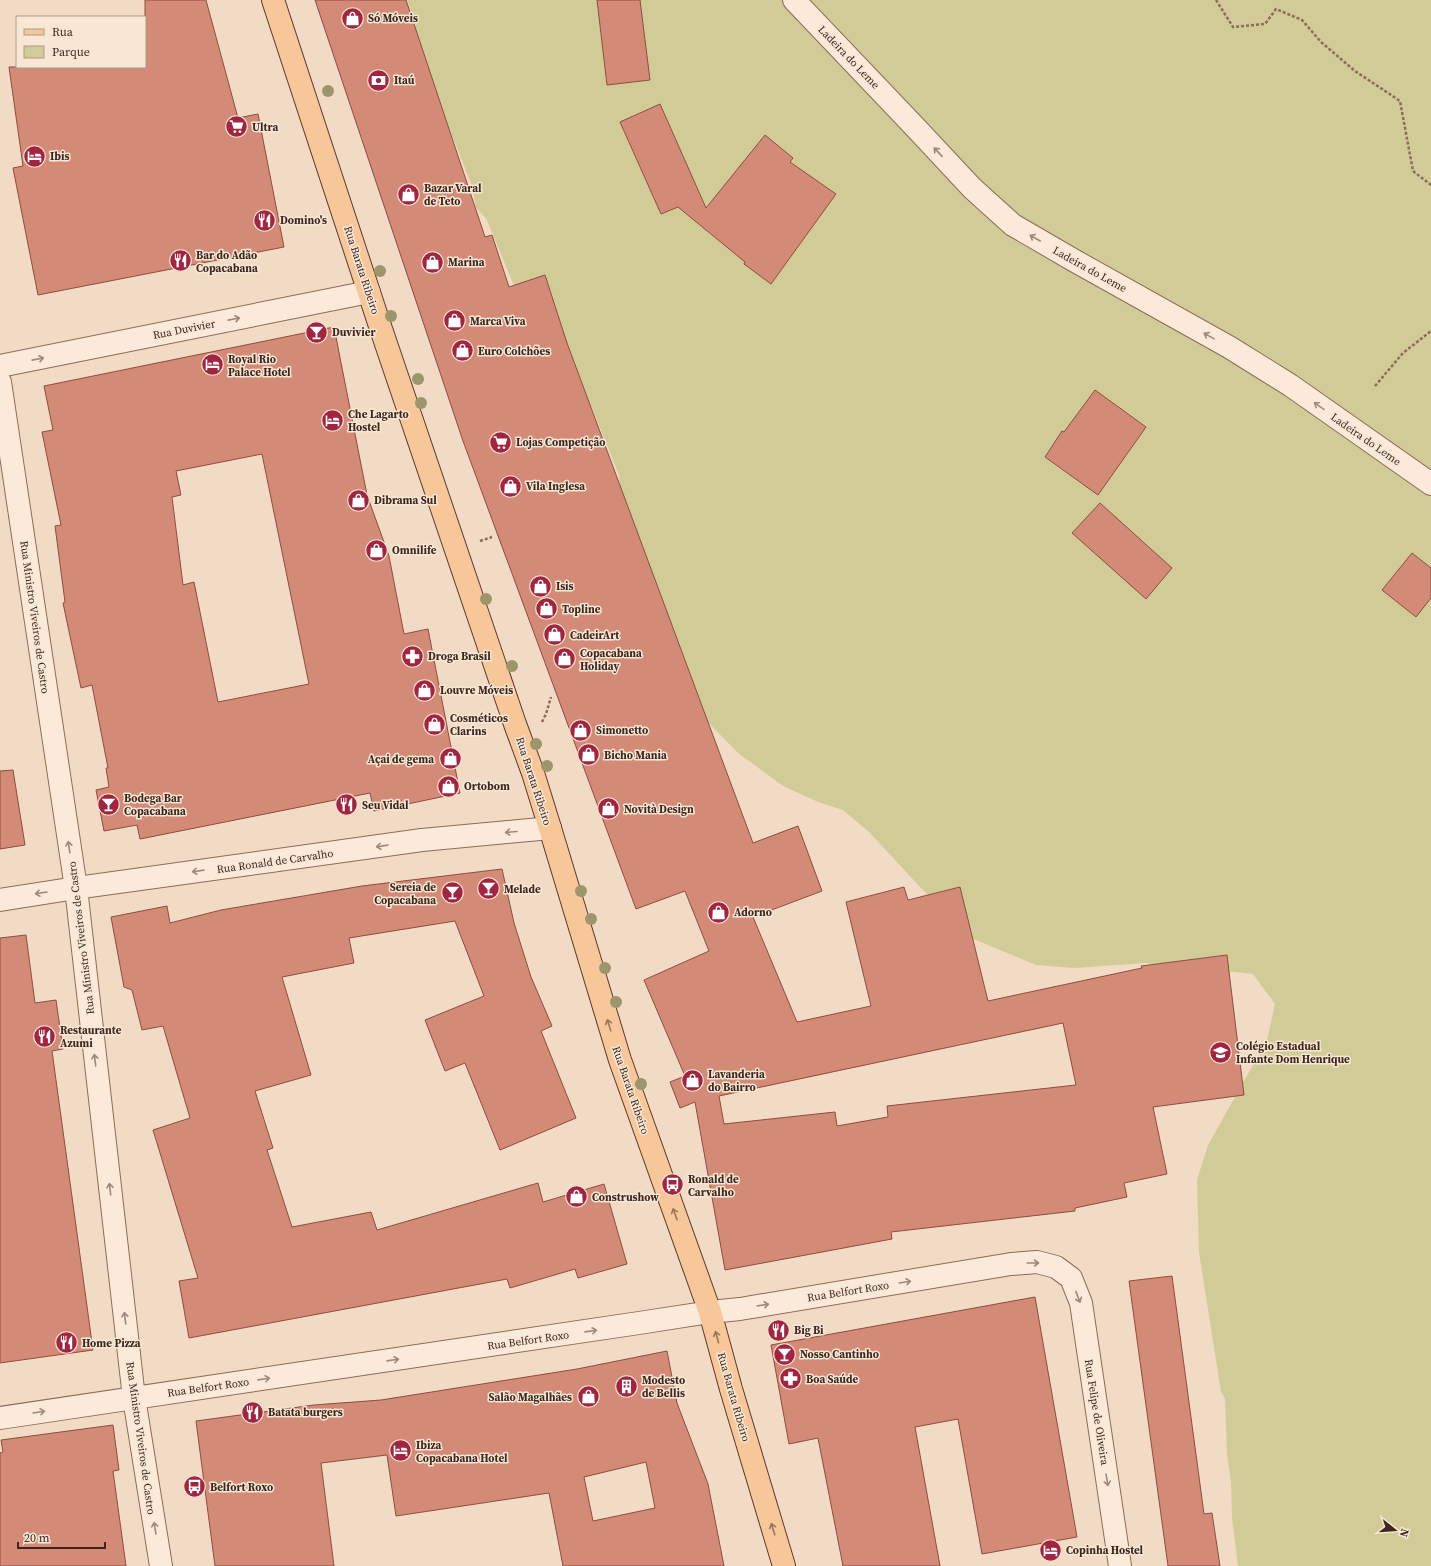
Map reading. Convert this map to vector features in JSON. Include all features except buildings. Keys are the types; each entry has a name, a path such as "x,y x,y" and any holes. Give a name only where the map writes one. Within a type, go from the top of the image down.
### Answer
{"main road":[{"name":"Rua Barata Ribeiro","path":"273,0 369,292 515,724 533,773 620,1060 710,1312 731,1389 784,1566"}],"street":[{"name":"Ladeira do Leme","path":"794,0 972,188 1013,225 1229,347 1290,385 1431,484"},
{"name":"Rua Duvivier","path":"0,366 369,292"},
{"name":"Rua Ministro Viveiros de Castro","path":"0,382 76,888 134,1398 161,1566"},
{"name":"Rua Ronald de Carvalho","path":"0,900 422,840 550,828"},
{"name":"Rua Belfort Roxo","path":"0,1418 639,1324 710,1312 740,1309 1011,1264 1037,1262 1056,1267"},
{"name":"Rua Felipe de Oliveira","path":"1056,1267 1071,1278 1081,1303 1120,1566"}],"path":[{"path":"1216,0 1234,27 1265,24 1276,9 1302,20 1321,42 1355,70 1400,100 1413,171 1431,185"},
{"path":"1375,386 1403,353 1431,331"}],"green space":[{"path":"407,0 1431,0 1431,1566 1238,1566 1232,1518 1231,1482 1227,1455 1225,1399 1221,1392 1199,1252 1197,1180 1208,1145 1267,1040 1275,1004 1253,974 1146,963 1074,968 1036,965 971,938 921,888 869,832 843,810 818,802 783,786 738,753 702,716 620,493 619,475 590,403 575,407 515,288 486,218 476,208 472,186 410,29 416,25"}],"place":[{"name":"Só Móveis","path":"353,18"},
{"name":"Itaú","path":"378,80"},
{"name":"Ultra","path":"236,127"},
{"name":"Ibis","path":"35,156"},
{"name":"Bazar Varal de Teto","path":"409,194"},
{"name":"Domino's","path":"264,220"},
{"name":"Bar do Adão Copacabana","path":"181,261"},
{"name":"Marina","path":"433,262"},
{"name":"Marca Viva","path":"455,321"},
{"name":"Duvivier","path":"316,332"},
{"name":"Euro Colchões","path":"462,351"},
{"name":"Royal Rio Palace Hotel","path":"213,365"},
{"name":"Che Lagarto Hostel","path":"332,420"},
{"name":"Lojas Competição","path":"501,442"},
{"name":"Vila Inglesa","path":"511,486"},
{"name":"Dibrama Sul","path":"359,500"},
{"name":"Omnilife","path":"376,550"},
{"name":"Isis","path":"541,586"},
{"name":"Topline","path":"546,609"},
{"name":"CadeirArt","path":"555,635"},
{"name":"Droga Brasil","path":"412,656"},
{"name":"Copacabana Holiday","path":"564,659"},
{"name":"Louvre Móveis","path":"424,690"},
{"name":"Cosméticos Clarins","path":"435,724"},
{"name":"Simonetto","path":"580,730"},
{"name":"Bicho Mania","path":"588,755"},
{"name":"Açai de gema","path":"450,759"},
{"name":"Ortobom","path":"449,786"},
{"name":"Bodega Bar Copacabana","path":"109,804"},
{"name":"Seu Vidal","path":"346,805"},
{"name":"Novità Design","path":"608,809"},
{"name":"Melade","path":"489,889"},
{"name":"Sereia de Copacabana","path":"452,893"},
{"name":"Adorno","path":"719,912"},
{"name":"Restaurante Azumi","path":"44,1036"},
{"name":"Colégio Estadual Infante Dom Henrique","path":"1221,1052"},
{"name":"Lavanderia do Bairro","path":"693,1080"},
{"name":"Ronald de Carvalho","path":"673,1185"},
{"name":"Construshow","path":"576,1197"},
{"name":"Big Bi","path":"778,1330"},
{"name":"Home Pizza","path":"66,1343"},
{"name":"Nosso Cantinho","path":"784,1354"},
{"name":"Boa Saúde","path":"790,1379"},
{"name":"Modesto de Bellis","path":"626,1386"},
{"name":"Salão Magalhães","path":"588,1397"},
{"name":"Batata burgers","path":"253,1412"},
{"name":"Ibiza Copacabana Hotel","path":"401,1451"},
{"name":"Belfort Roxo","path":"195,1487"},
{"name":"Copinha Hostel","path":"1051,1550"}]}
